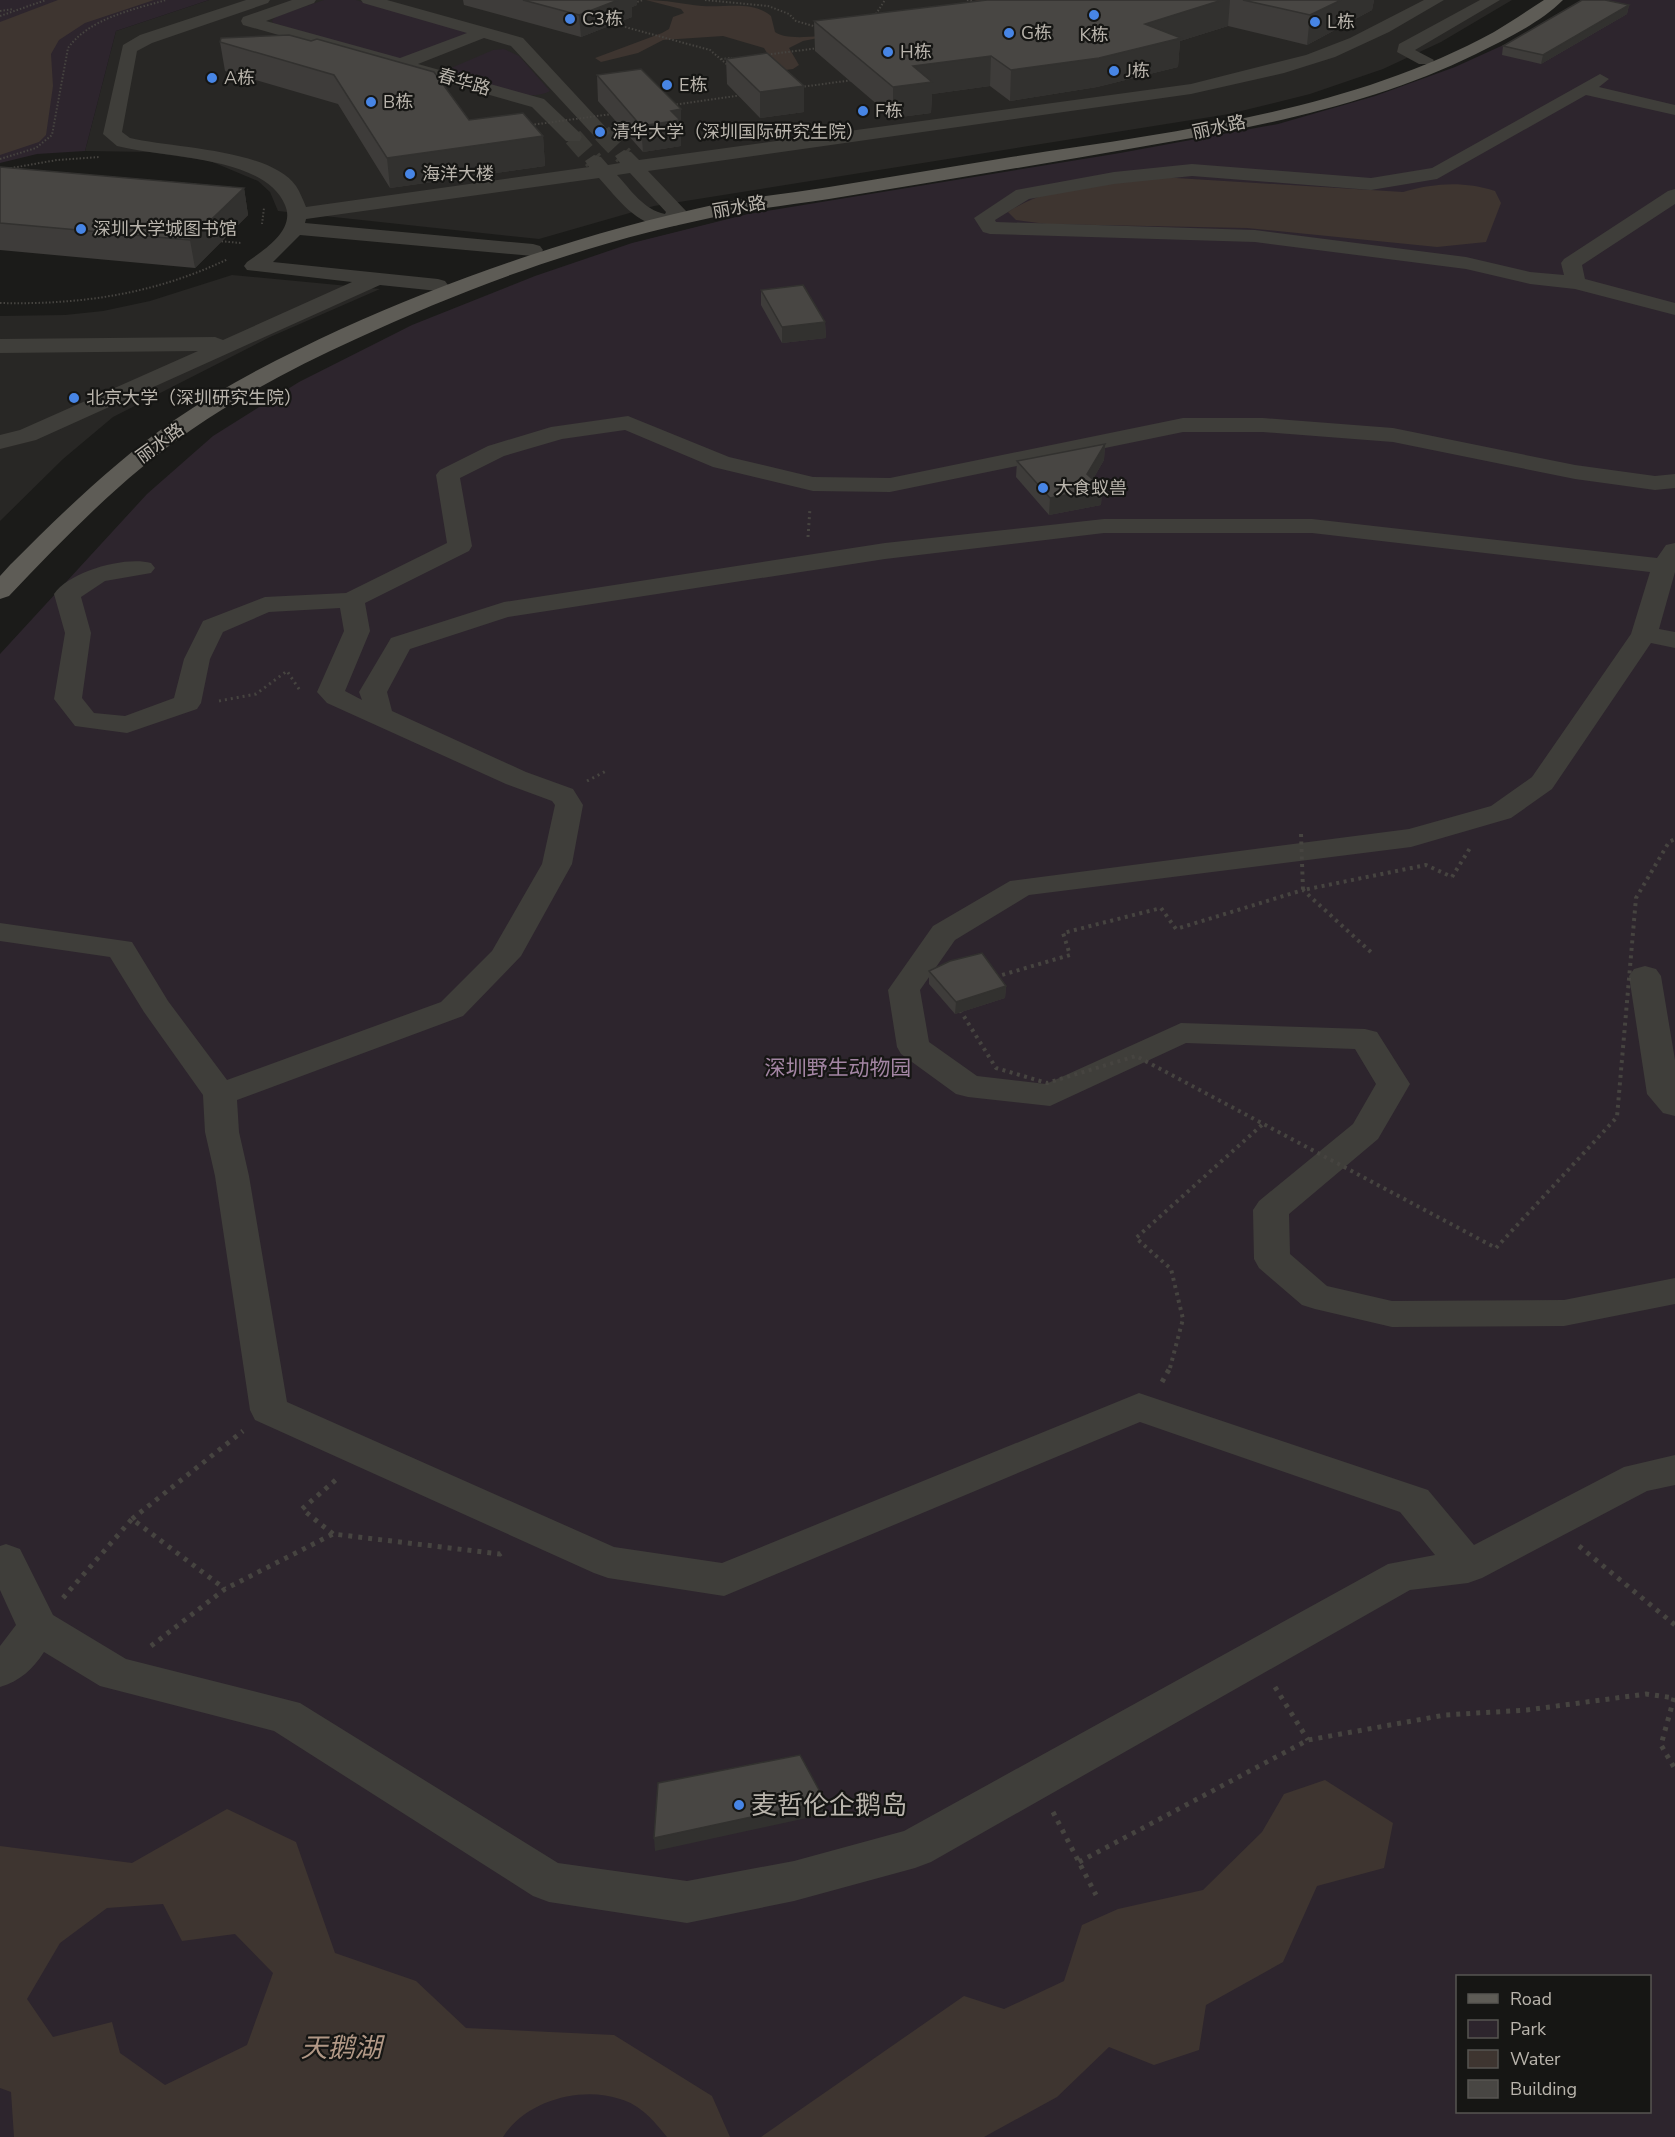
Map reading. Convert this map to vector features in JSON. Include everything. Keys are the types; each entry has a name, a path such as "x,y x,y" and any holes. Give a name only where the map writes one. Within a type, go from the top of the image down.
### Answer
{"main road":[{"name":"丽水路","path":"0,591 68,520 114,478 166,437 230,396 361,328 482,278 708,203 1186,127 1296,103 1368,81 1425,60 1496,25 1534,0"},
{"name":"丽水路","path":"0,567 93,477 148,434 217,391 291,352 438,285 533,250 648,217 715,211 1148,141 1294,111 1388,83 1472,49 1529,19 1555,0"}],"street":[{"path":"262,0 146,39 129,49 112,134 118,141 132,146 203,154 252,167 286,188 296,205 296,221 280,247 254,266 438,285"},
{"name":"春华路","path":"271,0 300,3"},
{"path":"369,0 509,39 521,45 602,133"},
{"path":"296,221 599,166 1191,89 1294,64 1330,52 1366,37 1436,0"},
{"path":"1425,60 1404,50 1409,45 1492,0"},
{"name":"春华路","path":"300,3 249,21 544,105"},
{"path":"401,64 485,32"},
{"path":"425,71 509,39"},
{"path":"1675,110 1592,84 1437,173 1371,184 1180,171 1114,178 1023,194 984,218 990,228 1255,236 1466,263 1530,278 1576,283 1675,309"},
{"path":"544,105 572,102"},
{"path":"544,105 573,137"},
{"path":"629,162 673,216"},
{"path":"599,166 648,217"},
{"path":"1576,283 1571,263 1675,195"},
{"path":"296,221 533,250"},
{"path":"0,442 28,435 379,278"},
{"path":"0,346 229,344"},
{"path":"142,568 98,575 67,594 78,633 68,699 85,720 128,725 187,703 197,658 212,627 265,605 351,600 460,546 447,466 559,432 628,423 721,462 813,484 890,485 1182,425 1263,425 1393,435 1575,472 1655,483 1675,481"},
{"path":"380,716 373,692 400,644 504,610 885,551 1104,526 1312,526 1669,558 1644,634 1542,783 1501,813 1411,838 1021,887 944,933 904,990 913,1047 968,1086 1050,1095 1181,1033 1365,1039 1394,1084 1366,1131 1271,1210 1272,1259 1315,1296 1392,1314 1564,1313 1675,1291"},
{"path":"220,1094 368,1042 452,1009 505,956 557,864 569,805 563,795 517,780 380,716 343,704 332,692 357,631 351,600"},
{"path":"1644,634 1675,640"},
{"path":"0,932 121,949 155,1005 220,1094 222,1132 232,1176 270,1410 608,1562 724,1580 1139,1407 1414,1501 1468,1567"},
{"path":"1645,976 1664,1094 1675,1105"},
{"path":"6,1560 38,1627 115,1674 285,1716 549,1882 687,1902 794,1881 915,1848 1402,1575 1468,1567 1638,1478 1675,1470"},
{"path":"0,1670 20,1654 38,1627"}],"path":[{"path":"0,16 46,0"},
{"path":"0,159 36,148 52,135 68,48 76,36 92,27 166,0"},
{"path":"705,0 760,2 781,6 792,14 796,21 821,28"},
{"path":"868,19 874,16 885,0"},
{"path":"967,0 987,5"},
{"path":"633,4 641,1"},
{"path":"0,11 20,9"},
{"path":"625,27 710,50 730,66"},
{"path":"754,56 822,48"},
{"path":"721,59 732,58"},
{"path":"791,88 856,80"},
{"path":"667,106 748,95"},
{"path":"531,125 622,113"},
{"path":"262,202 265,210 262,226"},
{"path":"214,240 248,244 240,251"},
{"path":"0,303 97,299 156,287 204,271 235,254"},
{"path":"809,563 808,523 813,484"},
{"path":"187,703 210,702 256,694 287,671 308,700 343,704"},
{"path":"1301,834 1303,890 1373,954"},
{"path":"962,999 960,1010 996,1068 1047,1083 1136,1056 1496,1248 1617,1117 1636,898 1669,842 1675,839"},
{"path":"987,980 1070,955 1063,933 1161,908 1176,929 1303,890 1426,865 1452,877"},
{"path":"1139,1407 1169,1373 1183,1319 1171,1269 1136,1238 1263,1124"},
{"path":"38,1627 132,1519 270,1410"},
{"path":"366,1454 302,1509 333,1534 500,1554 534,1529"},
{"path":"132,1519 225,1589"},
{"path":"1551,1523 1675,1625"},
{"path":"115,1674 225,1589 333,1534"},
{"path":"1256,1656 1308,1740"},
{"path":"1079,1862 1308,1740 1445,1715 1527,1710 1646,1694 1675,1698 1660,1745 1675,1769"},
{"path":"1036,1780 1096,1895"}],"shaded area":[{"name":"清华大学（深圳国际研究生院）","path":"209,0 1512,0 1441,42 1383,69 1310,94 1229,114 654,206 539,239 278,211 270,192 258,181 210,161 149,152 85,151 116,31"},
{"name":"北京大学（深圳研究生院）","path":"232,275 380,289 270,337 113,417 63,459 0,521 0,316 65,315 103,311 150,301"}],"green space":[{"path":"0,0 209,0 116,31 85,151 37,154 0,163"},
{"path":"324,0 356,0 465,30 469,34 402,58 392,58 273,23 272,20 277,16"},
{"name":"深圳野生动物园","path":"1582,0 1675,0 1675,2137 0,2137 0,654 147,494 213,436 299,382 412,325 535,276 632,243 748,214 1120,153 1278,124 1375,96 1455,67 1530,33"},
{"path":"504,49 519,56 550,91 540,95 513,94 444,71 493,50"}],"water":[{"path":"58,0 154,0 85,23 59,40 51,54 53,86 46,135 39,142 0,155 0,22"},
{"path":"646,0 702,6 747,6 764,11 771,16 775,32 790,37 813,37 905,19 978,0 1011,0 803,41 789,48 799,65 793,69 778,71 764,48 723,36 663,40 638,53 601,62 595,58 662,33 669,29 673,17 684,13 681,9"},
{"path":"1160,177 1403,192 1438,185 1460,185 1495,191 1501,203 1486,242 1437,247 1247,228 1046,224 1016,220 1008,212 1043,195 1062,190 1101,183"},
{"path":"1325,1780 1393,1823 1384,1868 1317,1886 1283,1962 1206,2005 1199,2050 1154,2065 1109,2047 1057,2097 984,2137 761,2137 964,1996 1004,2009 1064,1981 1082,1925 1118,1909 1203,1890 1262,1832 1284,1794"},
{"name":"天鹅湖","path":"227,1809 296,1842 335,1953 416,1981 466,2028 614,2035 712,2096 730,2137 667,2137 641,2109 634,2105 605,2095 589,2094 556,2099 540,2105 513,2124 503,2137 14,2137 11,2092 0,2088 0,1846 132,1863","holes":["163,1904 182,1941 235,1934 273,1973 247,2045 165,2085 120,2053 112,2022 53,2037 27,1999 60,1943 107,1908"]}],"building":[{"path":"523,0 618,0 579,15"},
{"path":"987,0 1222,0 1145,24 1181,38 1099,58 1011,70 991,56 913,66 932,82 893,87 814,21"},
{"path":"1243,0 1341,0 1310,15"},
{"path":"1582,0 1605,0 1629,5 1543,55 1503,46"},
{"path":"289,35 311,41 317,39 434,72 469,120 523,113 543,136 387,158 334,75 220,42 221,38"},
{"path":"767,53 804,86 760,92 726,59"},
{"path":"641,69 681,109 671,111 680,120 641,126 597,75"},
{"path":"0,167 244,188 190,240 0,223"},
{"path":"803,285 825,322 782,327 761,290"},
{"path":"1105,444 1087,474 1102,488 1050,498 1017,461"},
{"path":"982,953 1006,986 956,1002 929,971 950,961"},
{"name":"麦哲伦企鹅岛","path":"800,1755 825,1801 654,1838 658,1783"}],"tunnel":[{"path":"602,133 624,156"},
{"path":"573,137 594,161"}],"place":[{"name":"K栋","path":"1094,15"},
{"name":"C3栋","path":"570,19"},
{"name":"L栋","path":"1315,22"},
{"name":"G栋","path":"1009,33"},
{"name":"H栋","path":"888,52"},
{"name":"J栋","path":"1114,71"},
{"name":"A栋","path":"212,78"},
{"name":"E栋","path":"667,85"},
{"name":"B栋","path":"371,102"},
{"name":"F栋","path":"863,111"},
{"name":"清华大学（深圳国际研究生院）","path":"600,132"},
{"name":"海洋大楼","path":"410,174"},
{"name":"深圳大学城图书馆","path":"81,229"},
{"name":"北京大学（深圳研究生院）","path":"74,398"},
{"name":"大食蚁兽","path":"1043,488"},
{"name":"麦哲伦企鹅岛","path":"739,1805"}]}
